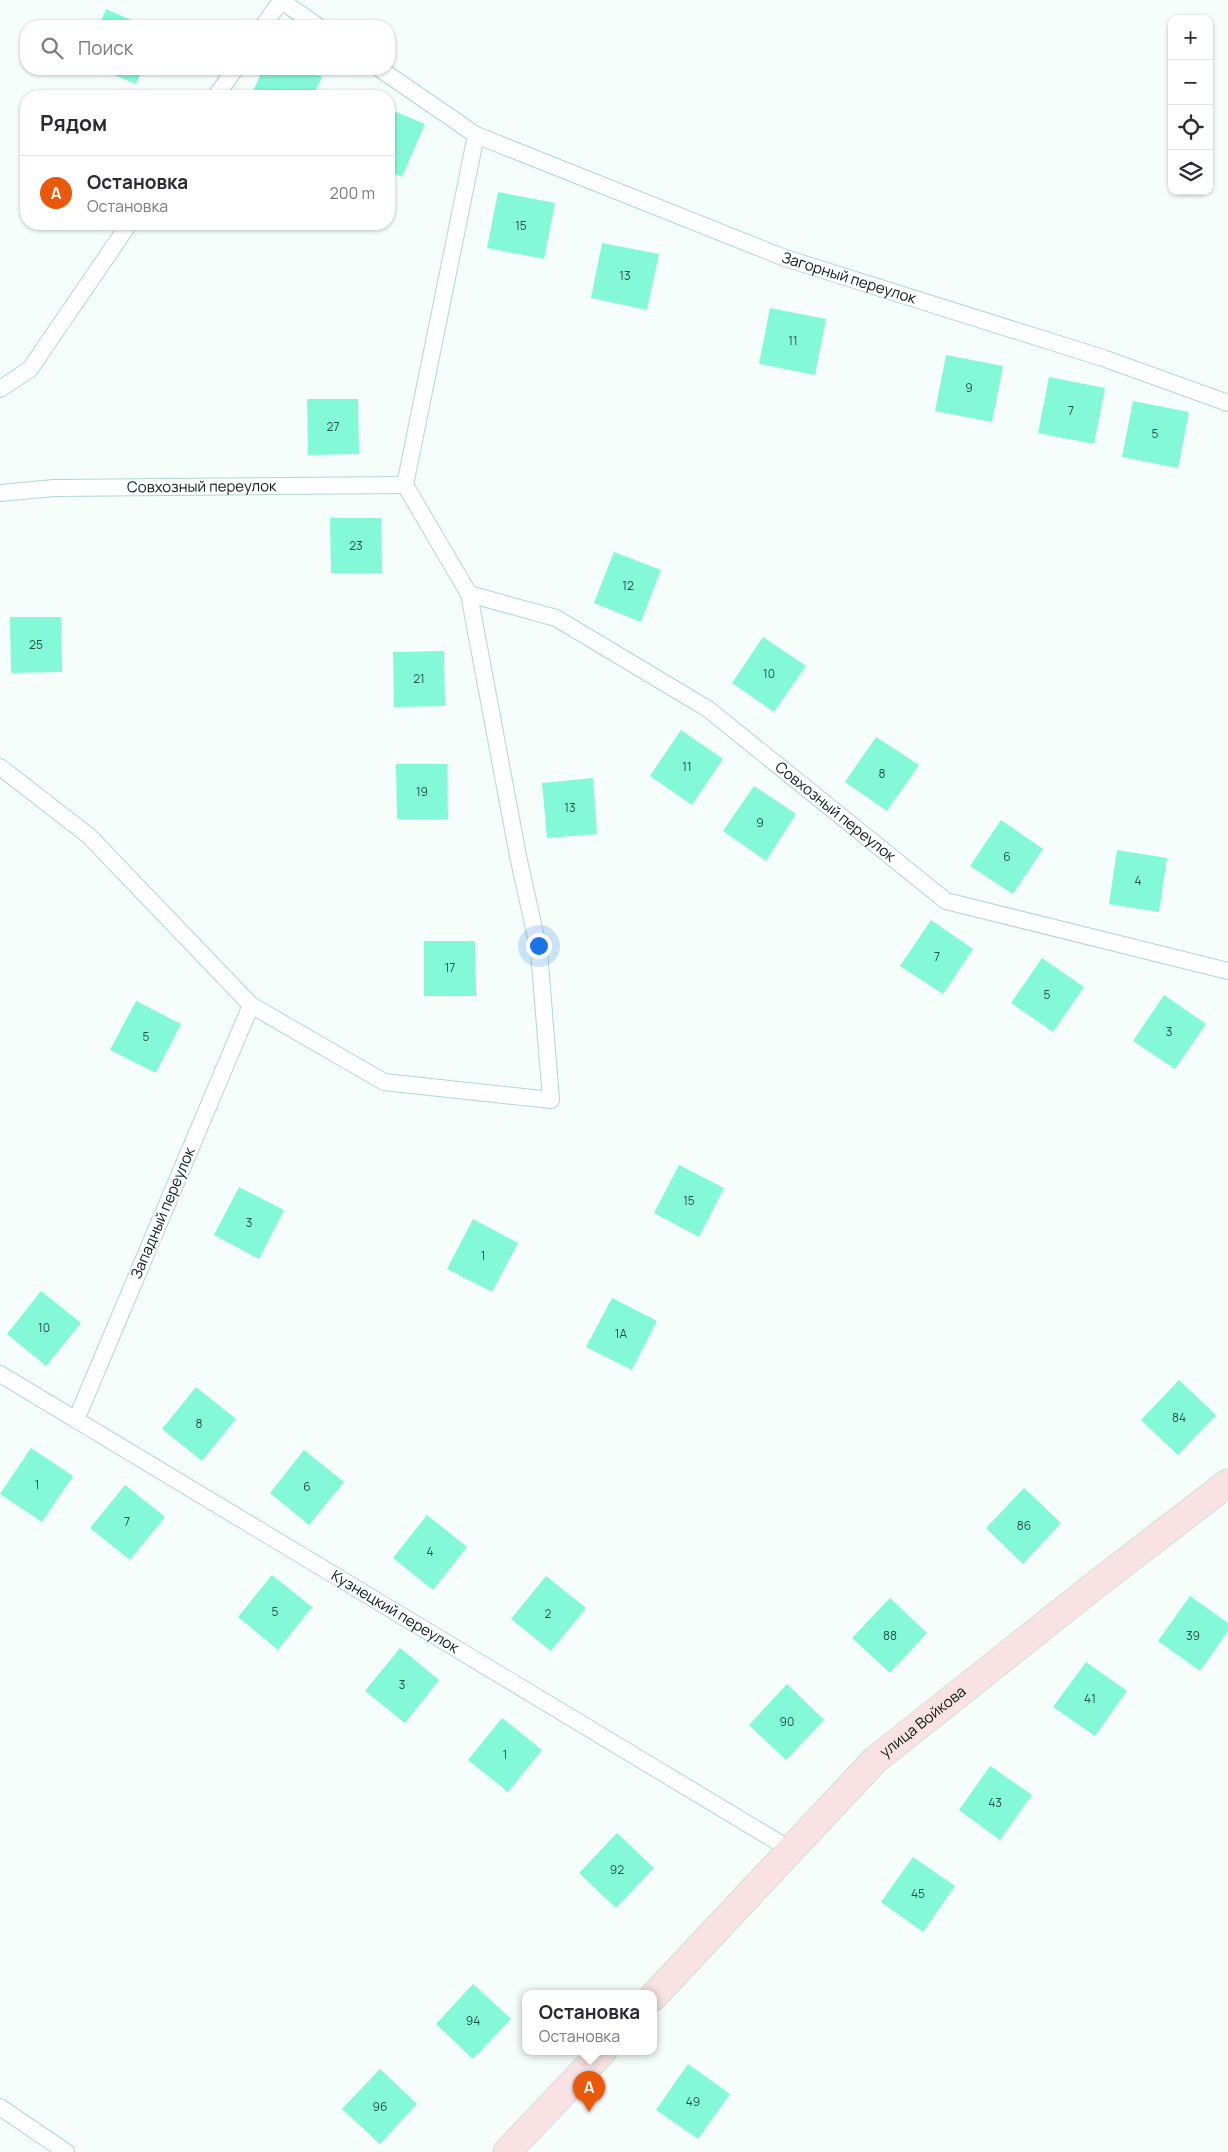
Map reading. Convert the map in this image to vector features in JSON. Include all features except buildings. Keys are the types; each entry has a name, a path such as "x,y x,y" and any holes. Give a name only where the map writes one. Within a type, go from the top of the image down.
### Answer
{"street":[{"name":"улица Войкова","path":"657,1993 874,1760 1228,1483"},
{"path":"507,2152 598,2055"}],"lane":[{"path":"268,20 281,0 309,20"},
{"path":"220,90 230,75"},
{"name":"Загорный переулок","path":"389,75 476,134 786,258 1102,358 1228,404"},
{"path":"0,767 90,836 251,1005 384,1082 551,1100 539,951 518,856 469,594 405,485 476,134"},
{"path":"0,389 30,369 125,230"},
{"name":"Совхозный переулок","path":"0,493 54,488 405,485"},
{"name":"Совхозный переулок","path":"469,594 556,618 708,709 946,901 1228,971"},
{"name":"Западный переулок","path":"76,1420 251,1005"},
{"name":"Кузнецкий переулок","path":"0,1374 791,1850"},
{"path":"0,2107 66,2152"}],"place":[{"name":"Остановка","path":"589,2112"}]}
